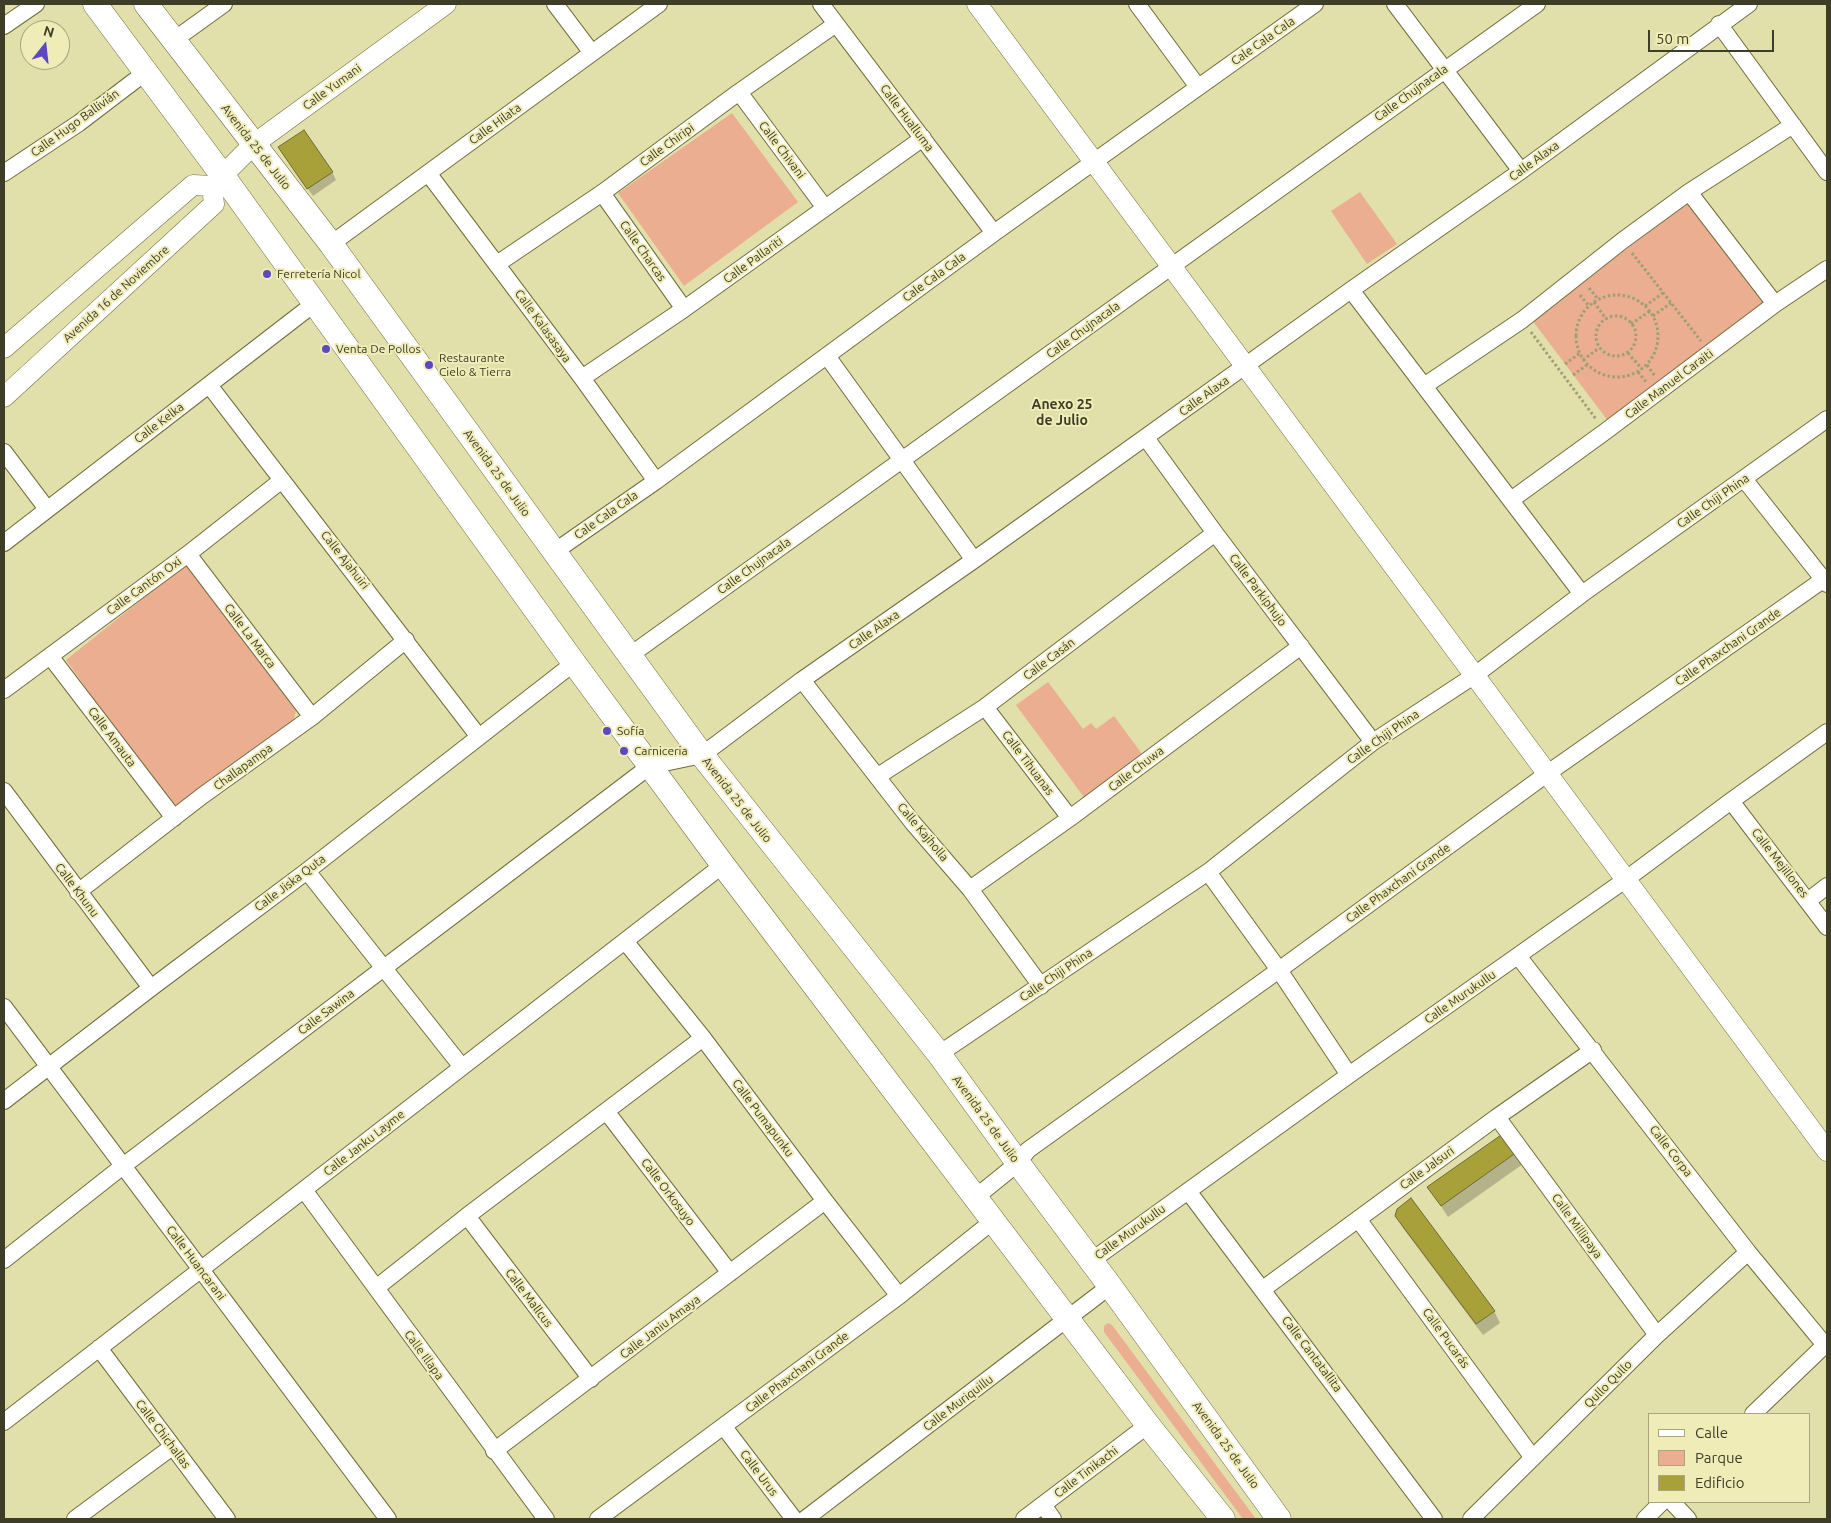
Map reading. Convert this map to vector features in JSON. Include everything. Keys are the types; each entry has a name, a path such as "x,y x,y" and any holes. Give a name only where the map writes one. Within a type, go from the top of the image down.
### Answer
{"main road":[{"path":"95,4 146,72 217,181 315,303 574,663 723,865 1148,1425 1223,1519"},
{"name":"Avenida 25 de Julio","path":"146,4 331,244 702,755 940,1054 1279,1519"}],"street":[{"path":"4,26 36,4"},
{"path":"174,40 224,4"},
{"name":"Calle Yumani","path":"217,181 254,144 446,4"},
{"path":"556,4 592,53"},
{"name":"Calle Hilata","path":"331,244 659,4"},
{"name":"Calle Hualluma","path":"821,4 994,233"},
{"path":"977,4 1827,1151"},
{"path":"1137,4 1198,87"},
{"name":"Cale Cala Cala","path":"554,552 656,481 994,233 1315,4"},
{"path":"1395,4 1521,171"},
{"name":"Calle Chujnacala","path":"629,656 1537,4"},
{"name":"Calle Alaxa","path":"650,766 702,755 802,680 1521,171 1719,24 1749,4"},
{"name":"Calle Chiripi","path":"497,264 602,193 739,92 836,24"},
{"path":"1719,24 1827,172"},
{"name":"Calle Hugo Ballivián","path":"4,173 79,123 146,72"},
{"name":"Calle Chivani","path":"739,92 825,208"},
{"path":"1424,386 1522,320 1688,192 1793,126"},
{"name":"Calle Pallariti","path":"582,378 684,309 923,138"},
{"name":"Calle Kalasasaya","path":"428,173 582,378 656,481"},
{"path":"5,344 193,185 217,181"},
{"name":"Avenida 16 de Noviembre","path":"4,397 214,204 217,181"},
{"path":"1688,192 1775,304"},
{"name":"Calle Charcas","path":"602,193 684,309"},
{"name":"Calle Manuel Caraiti","path":"1510,500 1606,431 1775,304 1827,268"},
{"path":"1351,290 1582,594"},
{"name":"Calle Kelka","path":"4,543 315,303"},
{"path":"827,356 900,460 974,560"},
{"name":"Calle Ajahuiri","path":"209,385 479,737"},
{"name":"Calle Chiji Phina","path":"940,1054 1208,872 1373,742 1475,675 1582,594 1827,419"},
{"name":"Calle Parkiphujo","path":"1146,438 1215,533 1373,742"},
{"path":"4,452 47,509"},
{"path":"1744,479 1826,580"},
{"name":"Calle Cantón Oxi","path":"4,690 188,554 282,480"},
{"name":"Calle Casán","path":"878,776 985,707 1215,533"},
{"name":"Calle La Marca","path":"188,554 312,717"},
{"name":"Calle Phaxchani Grande","path":"976,1197 1018,1163 1028,1150 1548,774 1826,580"},
{"name":"Challapampa","path":"78,892 174,818 312,717 406,640"},
{"name":"Calle Chuwa","path":"970,889 1070,818 1301,646"},
{"name":"Calle Amauta","path":"50,656 174,818"},
{"name":"Calle Jiska Quta","path":"4,1101 307,871 574,663"},
{"name":"Calle Kajholla","path":"802,680 913,823 970,889 1041,986"},
{"name":"Calle Tihuanas","path":"985,707 1070,818"},
{"name":"Calle Murukullu","path":"1091,1261 1349,1075 1625,880 1827,732"},
{"name":"Calle Sawina","path":"4,1260 123,1166 650,766"},
{"name":"Calle Khunu","path":"4,791 151,988"},
{"name":"Calle Mejillones","path":"1731,801 1827,927"},
{"name":"Calle Janku Layme","path":"4,1422 723,865"},
{"path":"307,871 462,1067"},
{"path":"1208,872 1279,970 1349,1075"},
{"path":"1808,900 1827,886"},
{"name":"Calle Pumapunku","path":"625,941 703,1038 899,1296"},
{"name":"Calle Corpa","path":"1518,956 1748,1252 1826,1344"},
{"name":"Calle Huancarani","path":"4,1007 388,1519"},
{"path":"376,1288 467,1216 703,1038"},
{"name":"Calle Jalsuri","path":"1263,1289 1497,1117 1592,1050"},
{"name":"Calle Orkosuyo","path":"606,1111 730,1273"},
{"name":"Calle Millipaya","path":"1497,1117 1657,1335"},
{"name":"Calle Illapa","path":"304,1190 494,1451 546,1519"},
{"name":"Calle Cantatallita","path":"1188,1190 1434,1519"},
{"name":"Calle Janiu Amaya","path":"494,1451 825,1201"},
{"name":"Calle Mallcus","path":"467,1216 591,1379"},
{"name":"Calle Pucarás","path":"1358,1219 1533,1458"},
{"name":"Calle Phaxchani Grande","path":"598,1519 899,1296 993,1221"},
{"name":"Qullo Qullo","path":"1471,1519 1657,1335 1748,1252"},
{"name":"Calle Muriquillu","path":"805,1519 1110,1286"},
{"path":"1754,1413 1826,1344"},
{"name":"Calle Chichallas","path":"99,1348 227,1519"},
{"name":"Calle Tinikachi","path":"1024,1519 1148,1425"},
{"name":"Calle Urus","path":"724,1427 794,1519"},
{"path":"77,1519 172,1447"},
{"path":"1645,1519 1661,1503"},
{"path":"1673,1503 1688,1519"},
{"path":"1042,1505 1053,1519"}],"path":[{"path":"1622,241 1709,353"},
{"path":"1584,281 1598,299"},
{"path":"1575,288 1589,306"},
{"path":"1645,306 1663,293"},
{"path":"1612,295 1626,296 1639,301 1650,311 1656,322 1659,335 1657,348 1652,360 1630,376 1618,378 1604,376 1587,365 1577,348 1575,334 1578,320 1589,306 1598,299 1612,295"},
{"path":"1594,302 1606,319"},
{"path":"1653,316 1671,303"},
{"path":"1631,324 1650,311"},
{"path":"1620,317 1631,324 1636,336 1635,342 1628,353 1622,356 1609,355 1599,348 1596,342 1597,328 1606,319 1620,317"},
{"path":"1522,320 1606,431"},
{"path":"1583,360 1599,348"},
{"path":"1565,364 1580,353"},
{"path":"1628,353 1642,369"},
{"path":"1573,375 1587,365"}],"green space":[{"path":"732,113 798,202 684,286 618,193"},
{"path":"1360,192 1397,244 1367,264 1331,211"},
{"path":"1689,202 1766,304 1608,421 1532,320"},
{"path":"187,563 295,706 296,711 293,721 179,808 170,805 66,660"},
{"path":"1048,682 1083,729 1091,723 1096,729 1114,716 1145,758 1086,800 1016,705"},
{"path":"1108,1323 1112,1325 1256,1519 1243,1519 1104,1332 1104,1326"}],"building":[{"path":"304,130 333,172 307,189 278,147"},
{"path":"1504,1133 1517,1152 1441,1206 1427,1187"},
{"path":"1411,1198 1495,1311 1476,1324 1395,1216 1397,1209"}],"place":[{"name":"Ferretería Nicol","path":"267,274"},
{"name":"Venta De Pollos","path":"326,349"},
{"name":"Restaurante Cielo & Tierra","path":"429,365"},
{"name":"Sofía","path":"607,731"},
{"name":"Carniceria","path":"624,751"}],"district":[{"name":"Anexo 25 de Julio","path":"1062,412"}]}
